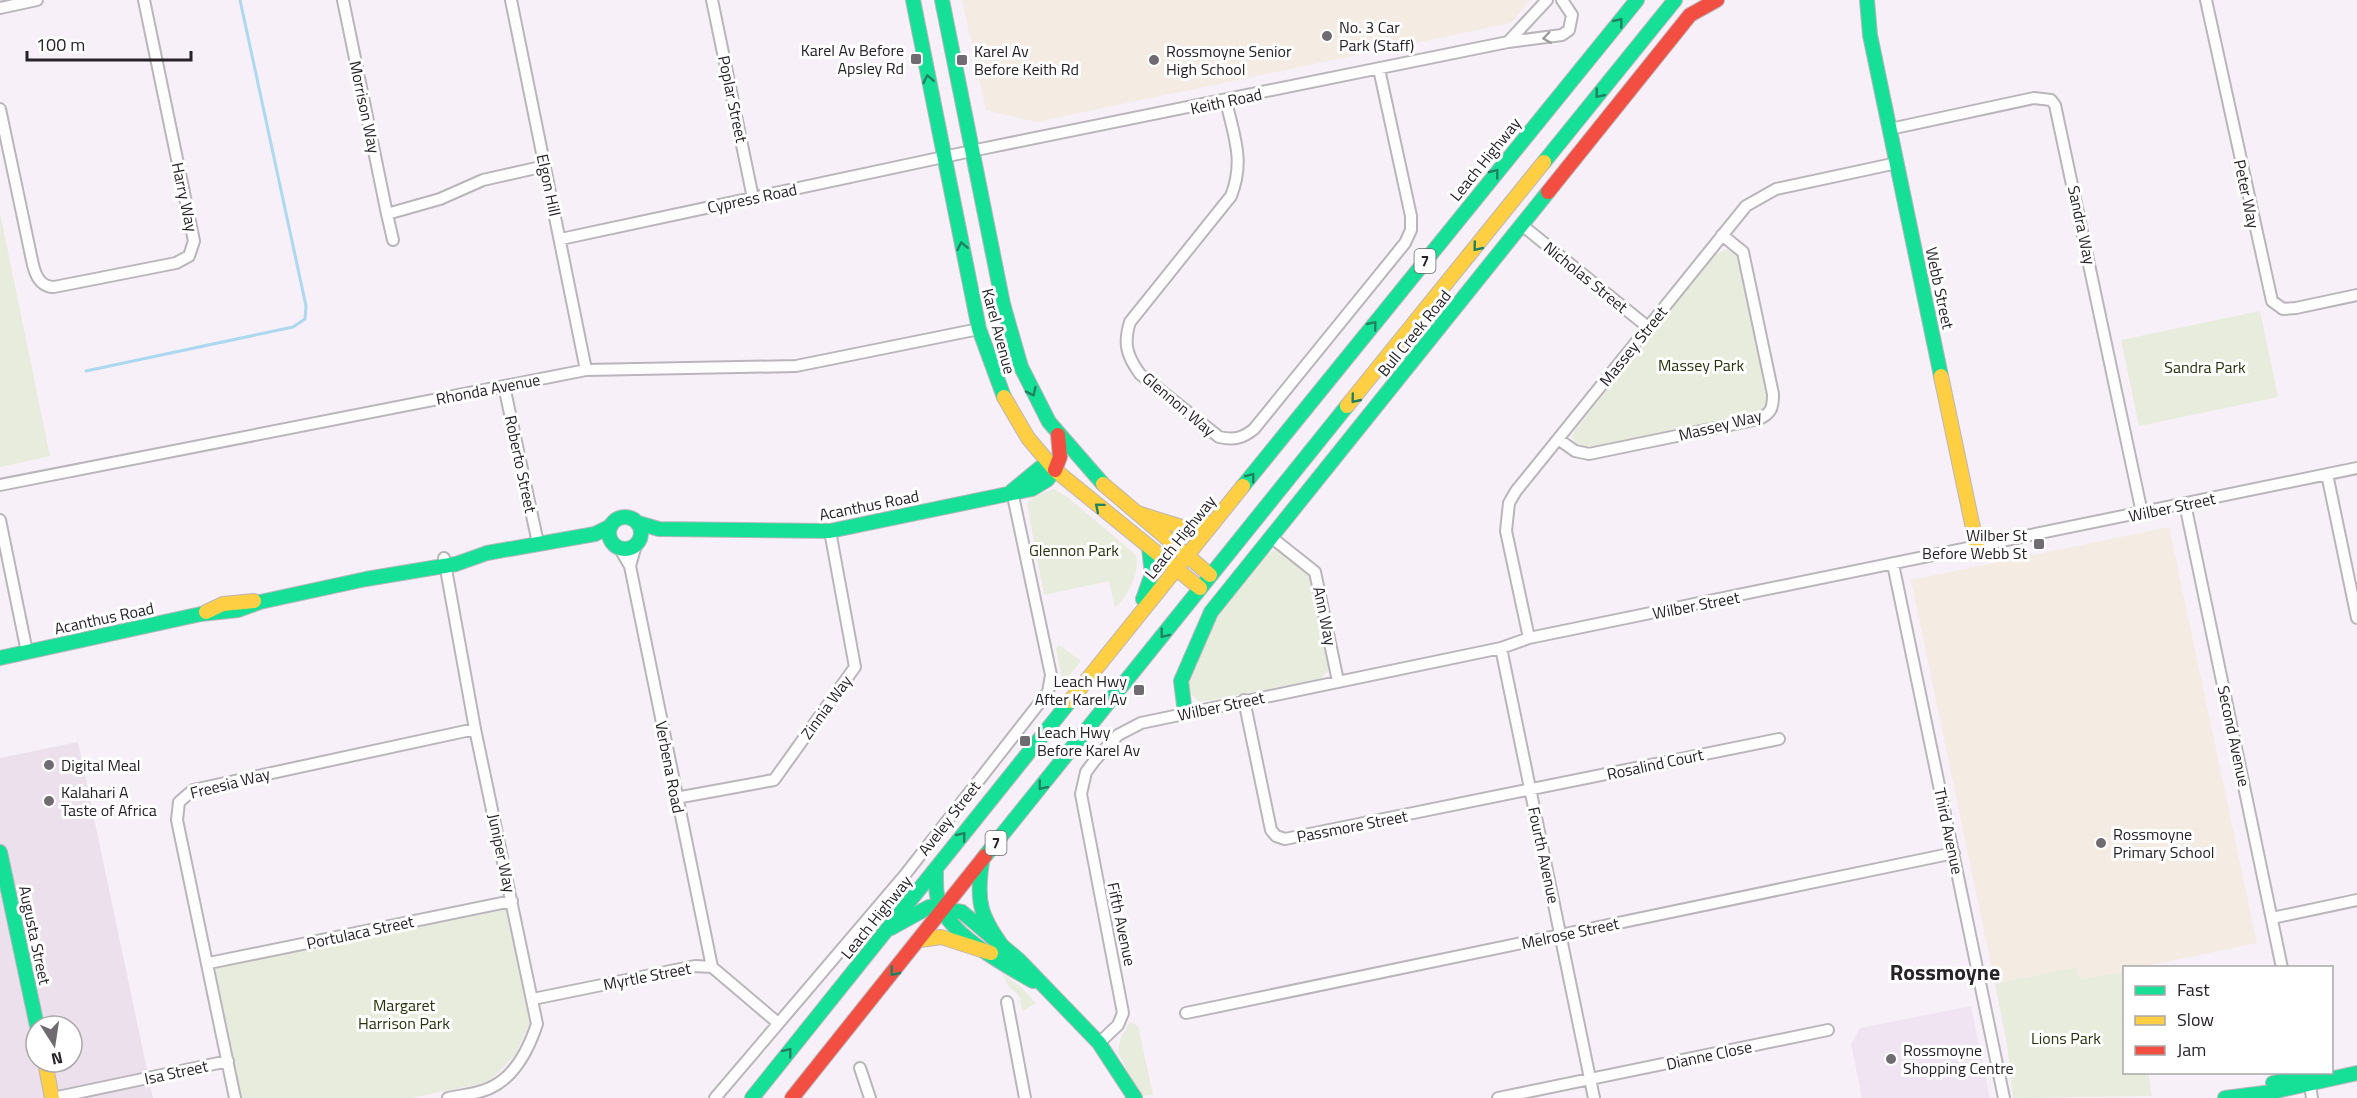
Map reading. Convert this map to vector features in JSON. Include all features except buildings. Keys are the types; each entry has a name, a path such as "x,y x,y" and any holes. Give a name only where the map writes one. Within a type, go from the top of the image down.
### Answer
{"main road":[{"name":"Karel Avenue","path":"913,0 979,329 993,377 1003,399 1034,448 1055,470 1200,588"},
{"name":"Karel Avenue","path":"942,0 1015,350 1039,406 1058,435 1091,472 1210,575"},
{"name":"Leach Highway","path":"752,1098 1134,620 1637,0"},
{"name":"7","path":"792,1098 1210,575 1675,0"},
{"name":"Bull Creek Road","path":"1185,713 1181,681 1211,612 1690,15 1702,6 1717,0"},
{"name":"Webb Street","path":"1857,0 1870,35"},
{"name":"Webb Street","path":"1867,0 1870,35 1977,547"},
{"path":"1055,470 1060,457 1058,435"},
{"name":"Acanthus Road","path":"620,549 630,549 638,535 659,529 830,531 1012,491 1040,468 1091,472"},
{"path":"1137,513 1188,529 1214,522"},
{"name":"Acanthus Road","path":"0,663 6,657 201,614 223,604 243,600 260,602 445,562 479,558 487,553 610,531 622,517 631,518 638,535"},
{"path":"610,531 613,544 620,549"},
{"path":"1134,620 1153,576 1154,562 1149,548"},
{"name":"Augusta Street","path":"0,852 6,907 34,1014"},
{"path":"983,860 978,885 981,916 997,950 1010,969 1040,985 1099,1043 1135,1098"},
{"path":"936,868 937,893 942,911"},
{"path":"887,931 929,907 942,911 997,950"},
{"path":"920,940 941,937 997,950"},
{"path":"2333,1070 2357,1067"},
{"path":"2231,1097 2357,1073"},
{"path":"48,1074 53,1098"}],"street":[{"path":"0,8 37,0"},
{"name":"Harry Way","path":"0,109 35,274 43,284 54,287 176,263 192,253 194,241 144,0"},
{"name":"Morrison Way","path":"343,0 393,240"},
{"name":"Elgon Hill","path":"511,0 586,369"},
{"name":"Poplar Street","path":"712,0 753,198"},
{"path":"1508,42 1547,0"},
{"name":"Keith Road","path":"944,157 1508,42 1553,37 1569,30 1572,15 1567,4 1562,0"},
{"name":"Peter Way","path":"2206,0 2272,301 2283,309 2357,295"},
{"name":"Glennon Way","path":"1226,101 1240,164 1238,178 1231,196 1130,322 1126,347 1130,360 1140,374 1219,437 1232,439 1245,436 1254,429 1405,243 1411,230 1411,216 1379,69"},
{"name":"Sandra Way","path":"1890,129 2034,98 2051,100 2055,105 2142,513"},
{"name":"Cypress Road","path":"561,239 944,157"},
{"name":"Massey Street","path":"1529,638 1506,531 1509,503 1516,491 1746,206 1776,189 1897,163"},
{"path":"387,214 440,199 483,180 545,166"},
{"name":"Nicholas Street","path":"1523,226 1649,328"},
{"name":"Massey Way","path":"1558,439 1575,451 1589,454 1759,419 1770,413 1773,407 1773,394 1743,252 1722,235"},
{"name":"Rhonda Avenue","path":"0,485 586,369 796,366 979,329"},
{"name":"Roberto Street","path":"504,386 538,543"},
{"name":"Wilber Street","path":"1081,804 1082,784 1086,772 1118,735 1141,723 1501,648 1529,638 2357,468"},
{"path":"2327,474 2357,618"},
{"name":"Aveley Street","path":"716,1098 904,876 1051,685 1051,675 1012,491"},
{"name":"Second Avenue","path":"2185,504 2282,966"},
{"path":"0,520 27,652"},
{"name":"Zinnia Way","path":"676,798 774,780 855,667 830,531"},
{"name":"Verbena Road","path":"630,566 638,535"},
{"name":"Ann Way","path":"1271,537 1315,572 1338,681"},
{"name":"Verbena Road","path":"620,549 630,566 712,967"},
{"name":"Juniper Way","path":"445,562 475,729 537,1024 530,1043 512,1072 490,1089 448,1098"},
{"name":"Third Avenue","path":"1893,564 2004,1098"},
{"name":"Fourth Avenue","path":"1501,648 1594,1098"},
{"name":"Passmore Street","path":"1244,700 1271,830 1285,839 1530,790"},
{"name":"Freesia Way","path":"235,1098 209,963 177,820 178,802 193,789 475,729"},
{"name":"Rosalind Court","path":"1530,790 1779,739"},
{"name":"Fifth Avenue","path":"1081,804 1123,1013 1118,1025 1099,1043"},
{"name":"Melrose Street","path":"1186,1013 1954,853"},
{"path":"2272,918 2357,900"},
{"name":"Portulaca Street","path":"209,963 512,901"},
{"name":"Myrtle Street","path":"533,999 695,966 712,967 778,1023"},
{"path":"1007,1002 1025,1098"},
{"name":"Dianne Close","path":"1498,1098 1828,1030"},
{"name":"Isa Street","path":"53,1098 228,1061"},
{"path":"860,1068 870,1098"}],"shaded area":[{"name":"Rossmoyne Senior High School","path":"962,0 1530,0 1511,23 1036,122 986,110"},
{"name":"Rossmoyne Primary School","path":"2169,527 2257,943 2146,966 2123,966 2123,971 2080,980 2076,967 1995,984 1911,580"},
{"path":"78,742 153,1098 0,1098 0,758"},
{"path":"1971,1006 1990,1098 1862,1098 1851,1044 1860,1028"}],"green space":[{"path":"0,213 50,456 0,467"},
{"name":"Massey Park","path":"1728,249 1735,252 1739,258 1768,401 1766,408 1758,413 1581,449 1572,437 1575,430 1715,254"},
{"name":"Sandra Park","path":"2260,311 2278,397 2139,426 2121,340"},
{"name":"Glennon Park","path":"1054,489 1066,496 1136,555 1135,577 1115,608 1109,581 1044,595 1027,504 1032,497"},
{"path":"1277,550 1311,575 1330,669 1320,679 1200,702 1188,686 1191,666 1199,648 1238,585 1266,555"},
{"path":"1059,645 1081,661 1063,683 1056,649"},
{"name":"Margaret Harrison Park","path":"508,909 530,1022 515,1055 489,1082 411,1098 242,1098 215,968"},
{"name":"Lions Park","path":"2076,967 2080,980 2123,971 2123,1074 2148,1074 2152,1096 2013,1098 2007,1044 1995,984"},
{"path":"1002,973 1022,988 1036,1003 1022,1011 1020,997 1008,986"},
{"path":"1130,1022 1138,1026 1153,1095 1140,1096 1118,1052 1121,1037"}],"waterway":[{"path":"86,371 293,327 305,319 306,306 240,0"}],"traffic: fast":[{"path":"913,0 979,329 1004,397"},
{"path":"942,0 1003,304 1021,367 1049,422 1103,484"},
{"path":"1243,486 1637,0"},
{"path":"1544,162 1675,0"},
{"path":"1867,0 1870,35 1941,376"},
{"path":"1185,713 1181,681 1211,612 1548,192"},
{"path":"985,856 1347,406"},
{"path":"638,523 659,529 830,531 1032,489 1047,480 1055,470 1040,468 1012,491"},
{"path":"625,517 636,522 641,533 636,544 625,549 614,544 609,533 614,522 625,517"},
{"path":"0,658 201,614 238,610 260,602 366,579 456,564 487,553 595,534 611,526"},
{"path":"1143,599 1152,574 1149,548"},
{"path":"752,1098 1070,701"},
{"path":"0,852 34,1014"},
{"path":"982,862 980,887 982,907 989,926 1003,947"},
{"path":"936,869 938,900 949,920 970,941 1033,981"},
{"path":"891,928 929,907 962,912 1019,960 1099,1043 1135,1098"},
{"path":"2225,1098 2272,1092 2357,1073"},
{"path":"2273,1083 2311,1074"}],"traffic: slow":[{"path":"1347,406 1544,162"},
{"path":"1941,376 1977,547"},
{"path":"1004,397 1028,438 1055,470 1200,588"},
{"path":"1103,484 1210,575"},
{"path":"1070,701 1243,486"},
{"path":"1137,513 1188,529 1214,522"},
{"path":"206,612 223,604 254,601"},
{"path":"920,940 941,937 991,953"},
{"path":"47,1074 52,1098"}],"traffic: jam":[{"path":"1548,192 1690,15 1717,0"},
{"path":"1055,470 1060,457 1058,435"},
{"path":"792,1098 985,856"}],"place":[{"name":"No. 3 Car Park (Staff)","path":"1327,36"},
{"name":"Karel Av Before Apsley Rd","path":"916,59"},
{"name":"Karel Av Before Keith Rd","path":"962,60"},
{"name":"Rossmoyne Senior High School","path":"1154,60"},
{"name":"Wilber St Before Webb St","path":"2039,544"},
{"name":"Leach Hwy After Karel Av","path":"1139,690"},
{"name":"Leach Hwy Before Karel Av","path":"1025,741"},
{"name":"Digital Meal","path":"49,765"},
{"name":"Kalahari A Taste of Africa","path":"49,801"},
{"name":"Rossmoyne Primary School","path":"2101,843"},
{"name":"Rossmoyne Shopping Centre","path":"1891,1059"}],"district":[{"name":"Rossmoyne","path":"1945,972"}]}
